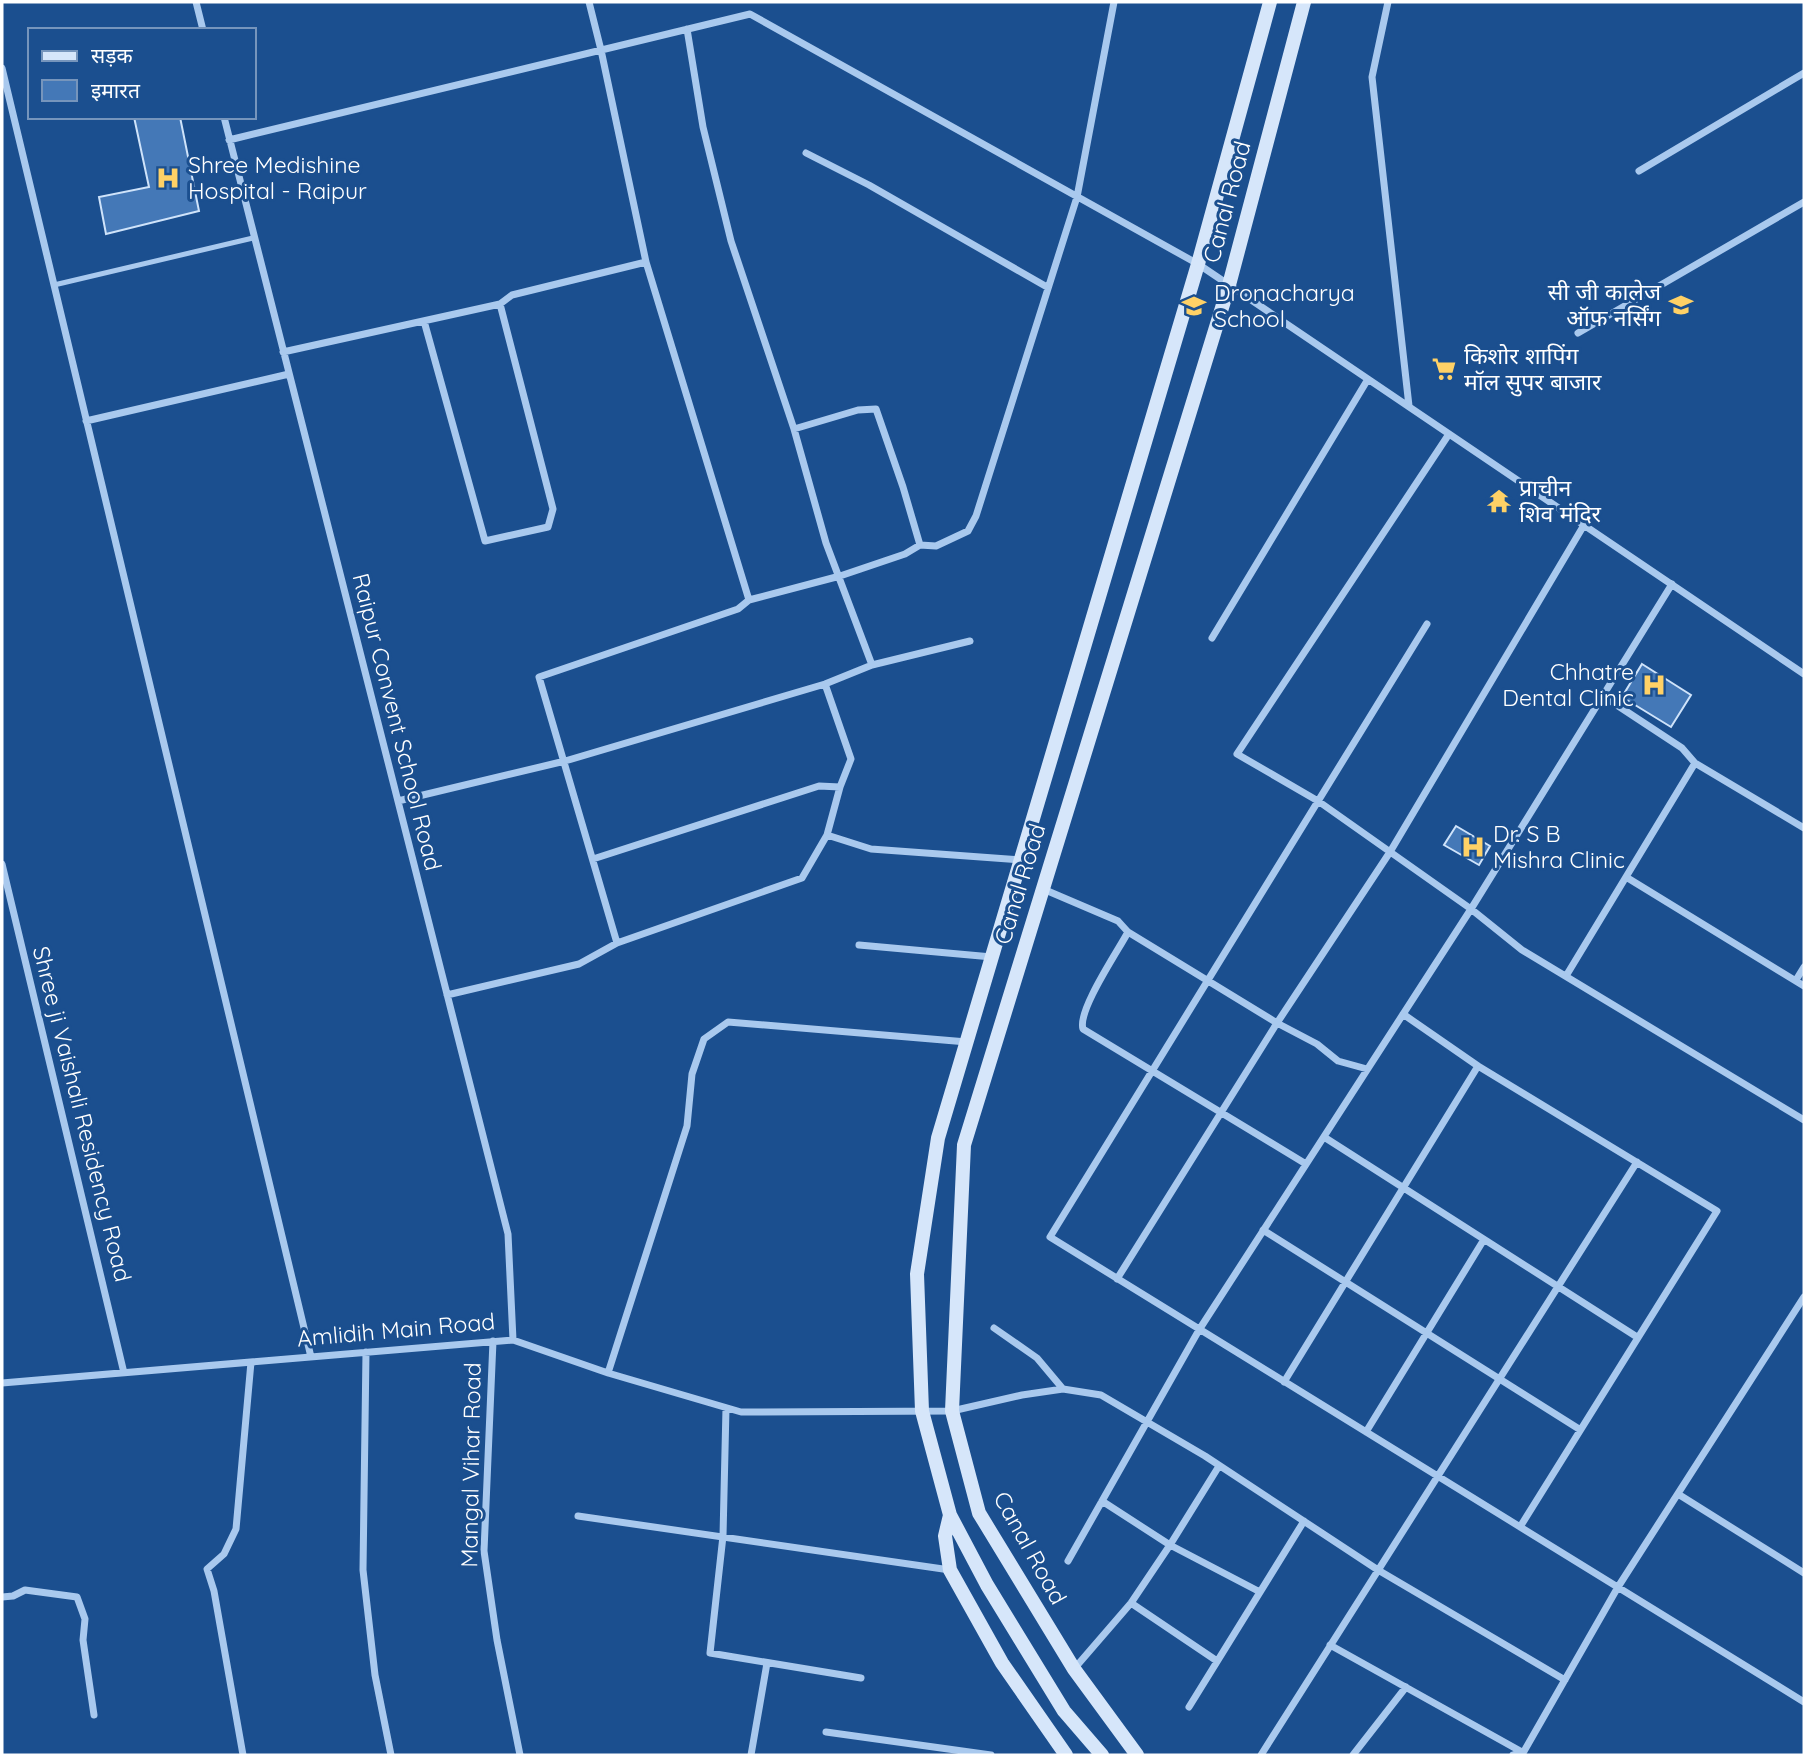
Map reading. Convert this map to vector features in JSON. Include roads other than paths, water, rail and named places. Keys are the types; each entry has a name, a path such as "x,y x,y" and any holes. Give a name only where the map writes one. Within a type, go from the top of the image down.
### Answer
{"main road":[{"name":"Canal Road","path":"1102,1755 1065,1711 987,1585 950,1515 922,1411 918,1274 938,1138 1198,264 1270,2"},
{"name":"Canal Road","path":"1138,1755 1074,1669 979,1513 952,1411 964,1145 1229,285 1304,2"},
{"path":"950,1515 945,1536 950,1570 1008,1672 1066,1755"}],"street":[{"path":"196,2 202,28"},
{"path":"589,2 646,262 749,600"},
{"path":"617,943 539,677 738,609 749,600 840,576 905,554 920,544 936,546 968,531 976,516 1077,197 1114,2"},
{"path":"1388,2 1372,77 1409,407"},
{"path":"229,140 750,14 1198,264 1804,674"},
{"path":"687,29 703,127 731,241 794,429 826,543 872,665"},
{"path":"2,68 311,1357"},
{"path":"1639,171 1804,73"},
{"name":"Raipur Convent School Road","path":"224,119 508,1234 513,1340"},
{"path":"806,153 869,185 1047,286"},
{"path":"1578,333 1804,202"},
{"path":"1794,208 1804,215"},
{"path":"284,352 500,304 512,295 646,262"},
{"path":"424,321 485,541 548,527 553,509 500,304"},
{"path":"86,421 289,374"},
{"path":"1212,638 1368,379"},
{"path":"794,429 858,410 876,409 885,429 920,544"},
{"path":"1449,434 1237,754 1318,801 1471,909 1522,950 1804,1120"},
{"path":"1117,1279 1277,1023 1390,852 1584,525"},
{"path":"1068,1561 1199,1329 1471,909 1672,584"},
{"path":"1427,624 1049,1237 1804,1702"},
{"path":"398,801 565,761 825,684 872,665 970,642"},
{"path":"447,995 579,964 617,943 802,878 827,835 851,759 825,684"},
{"path":"1603,696 1682,748 1695,763 1804,828"},
{"path":"1566,976 1695,763"},
{"path":"593,859 819,786 840,787"},
{"path":"827,835 871,849 1020,860"},
{"name":"Shree ji Vaishali Residency Road","path":"2,864 124,1373"},
{"path":"1626,877 1804,986"},
{"path":"1043,888 1118,921 1128,932 1317,1045 1338,1061 1367,1069"},
{"path":"1128,932 1087,1006 1081,1023 1083,1029 1221,1115 1306,1164"},
{"path":"859,945 992,957"},
{"path":"1796,980 1804,967"},
{"path":"1403,1014 1478,1066 1717,1211 1520,1527"},
{"path":"608,1373 687,1126 692,1074 704,1039 729,1022 967,1042"},
{"path":"1284,1382 1478,1066"},
{"path":"1324,1137 1637,1337"},
{"path":"1261,1755 1502,1379 1637,1162"},
{"path":"1263,1230 1579,1429"},
{"path":"1366,1432 1483,1241"},
{"path":"1513,1755 1523,1753 1618,1587 1804,1297"},
{"path":"994,1328 1037,1357 1063,1389"},
{"name":"Amlidih Main Road","path":"2,1383 513,1340 608,1373 741,1412 952,1411 1063,1389 1101,1395 1219,1466 1378,1570 1565,1679"},
{"name":"Mangal Vihar Road","path":"493,1341 484,1551 497,1640 520,1755"},
{"path":"366,1352 363,1570 375,1675 391,1755"},
{"path":"243,1755 214,1591 207,1569 224,1554 236,1528 251,1362"},
{"path":"726,1408 723,1536 710,1653 861,1678"},
{"path":"1074,1669 1131,1603 1171,1545 1219,1466"},
{"path":"1678,1494 1804,1573"},
{"path":"1102,1501 1171,1545 1260,1592"},
{"path":"578,1516 950,1570"},
{"path":"1189,1707 1304,1521"},
{"path":"2,1597 13,1596 25,1590 77,1597 85,1619 83,1640 94,1715"},
{"path":"1131,1603 1217,1661"},
{"path":"1330,1645 1523,1753"},
{"path":"751,1755 767,1662"},
{"path":"1353,1755 1406,1687"},
{"path":"826,1732 990,1755"}],"lane":[{"path":"54,285 253,238"}],"place":[{"name":"Shree Medishine Hospital - Raipur","path":"168,178"},
{"name":"सी जी कालेज ऑफ नर्सिंग","path":"1681,305"},
{"name":"Dronacharya School","path":"1194,306"},
{"name":"किशोर शापिंग मॉल सुपर बाजार","path":"1444,369"},
{"name":"प्राचीन शिव मंदिर","path":"1499,501"},
{"name":"Chhatre Dental Clinic","path":"1654,685"},
{"name":"Dr. S B Mishra Clinic","path":"1473,847"}]}
